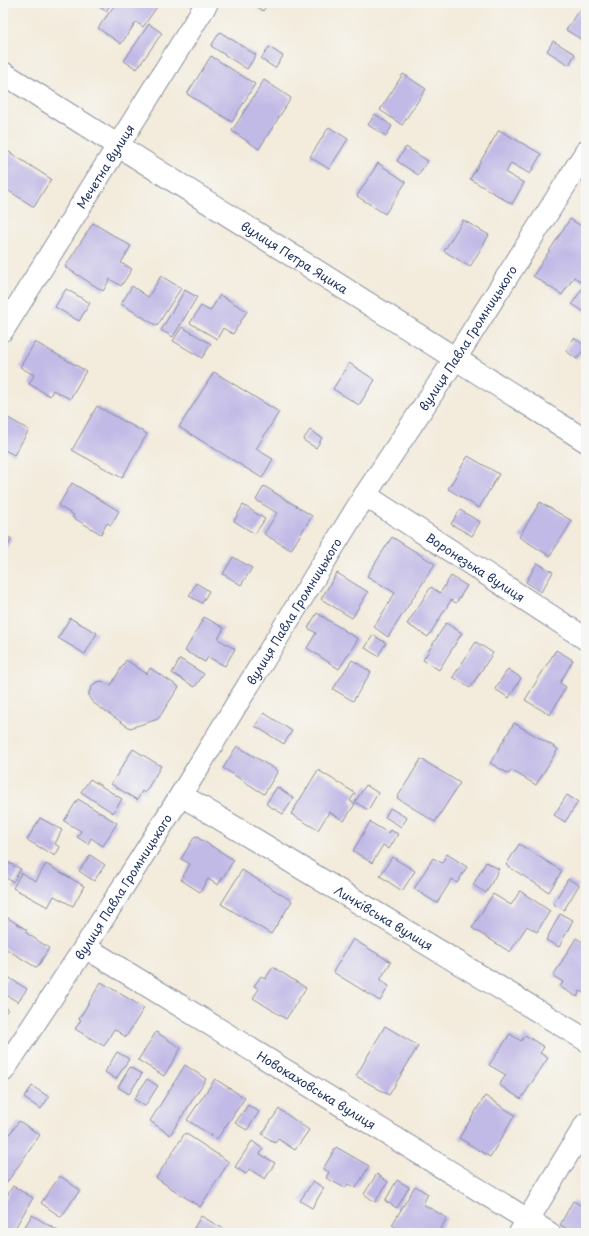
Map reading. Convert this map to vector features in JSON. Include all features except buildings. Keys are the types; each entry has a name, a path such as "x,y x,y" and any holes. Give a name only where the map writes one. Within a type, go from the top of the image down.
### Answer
{"street":[{"name":"Мечетна вулиця","path":"3,330 207,3"},
{"name":"вулиця Петра Яцика","path":"3,73 586,441"},
{"name":"вулиця Павла Громницького","path":"3,1071 85,947 181,795 365,495 455,359 586,152"},
{"name":"Воронезька вулиця","path":"365,495 586,639"},
{"name":"Личківська вулиця","path":"181,795 586,1040"},
{"name":"Новокаховська вулиця","path":"85,947 524,1226 548,1233"},
{"path":"524,1226 586,1124"}]}
